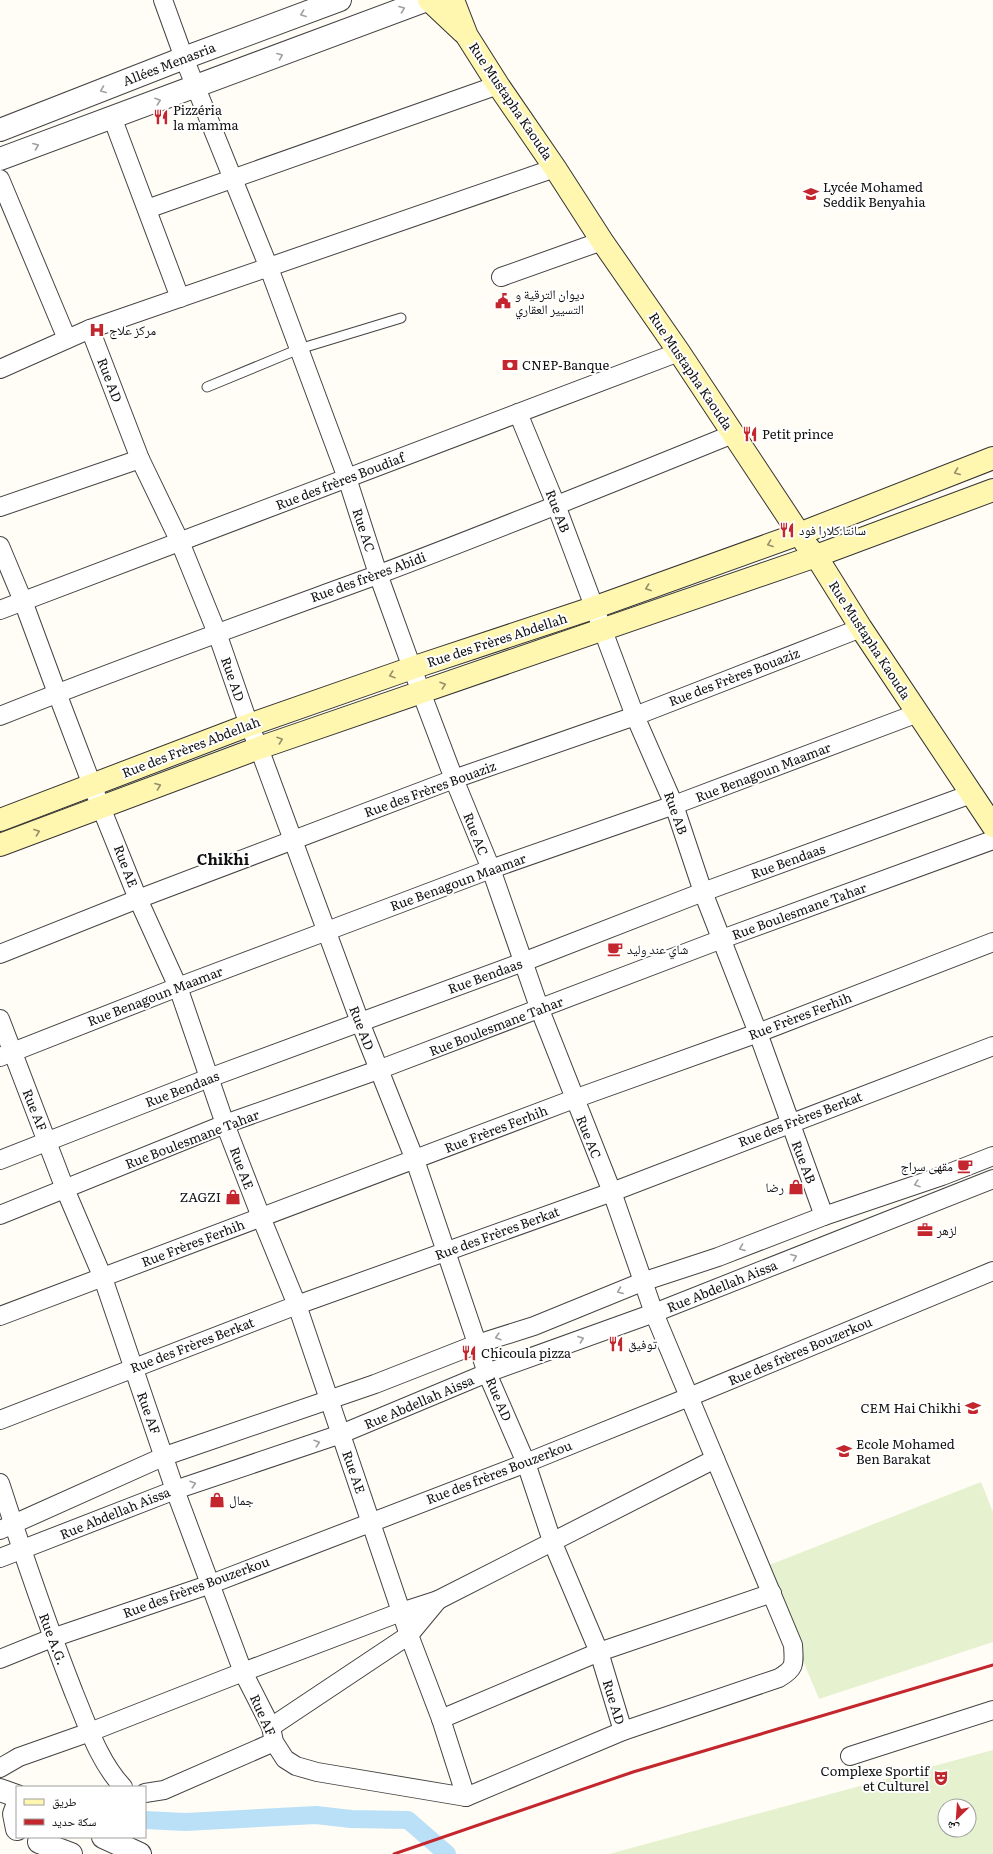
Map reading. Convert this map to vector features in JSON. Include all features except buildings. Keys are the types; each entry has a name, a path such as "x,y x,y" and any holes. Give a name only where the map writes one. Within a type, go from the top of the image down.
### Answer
{"main road":[{"name":"Rue Mustapha Kaouda","path":"428,0 467,36"},
{"name":"Rue Mustapha Kaouda","path":"453,0 467,36 498,85 555,168 602,241 679,352 799,534 816,556 861,628 993,826"},
{"name":"Rue des Frères Abdellah","path":"0,820 249,725 412,668 593,608 799,534 993,458"},
{"name":"Rue des Frères Abdellah","path":"0,845 259,748 816,556 993,490"}],"street":[{"name":"Rue AC","path":"163,0 184,58 269,268 347,478 378,574 412,668 454,779 491,869 540,1010 612,1192 642,1282 793,1646 794,1665 789,1672 779,1678 623,1731 466,1797"},
{"name":"Allées Menasria","path":"0,130 184,58 340,0"},
{"path":"0,159 112,117 196,88 428,0"},
{"path":"146,209 498,85"},
{"path":"112,117 180,298"},
{"path":"0,369 90,329 555,168"},
{"path":"0,179 67,340"},
{"path":"501,277 602,241"},
{"name":"Rue AD","path":"90,329 140,458 180,542 217,633 249,725 259,748 360,1022 414,1160 447,1251 477,1344 526,1462 552,1541 599,1652 623,1731"},
{"name":"Rue des frères Boudiaf","path":"0,610 679,352"},
{"name":"Rue AB","path":"518,413 556,505 593,608 603,630 635,716 674,805 703,892 758,1032 824,1216"},
{"name":"Rue des frères Abidi","path":"0,716 56,693 378,574 733,434"},
{"path":"0,507 140,458"},
{"name":"Rue AE","path":"0,546 24,601 56,693 138,899 178,987 225,1124 297,1305 408,1635 441,1719 466,1797"},
{"name":"Rue des Frères Bouaziz","path":"0,954 138,899 454,779 635,716 861,628"},
{"name":"Rue Benagoun Maamar","path":"6,1055 178,987 491,869 674,805 918,713"},
{"name":"Rue Bendaas","path":"0,1160 210,1078 523,962 703,892 971,794"},
{"name":"Rue Boulesmane Tahar","path":"0,1215 225,1124 378,1070 540,1010 722,939 993,840"},
{"name":"Rue Frères Ferhih","path":"0,1316 574,1099 758,1032 993,942"},
{"name":"Rue AF","path":"0,1019 6,1055 48,1142 65,1189 103,1278 133,1368 165,1456 175,1490 243,1672 285,1759 296,1766 317,1772 466,1797"},
{"name":"Rue des Frères Berkat","path":"0,1420 297,1305 612,1192 993,1046"},
{"path":"7,1527 165,1456 375,1384 477,1344 534,1326 642,1282 718,1257 824,1216 942,1176 993,1156"},
{"name":"Rue Abdellah Aissa","path":"0,1558 175,1490 341,1434 488,1373 654,1313 993,1179"},
{"name":"Rue des frères Bouzerkou","path":"0,1659 52,1638 211,1584 370,1521 526,1462 689,1397 993,1271"},
{"path":"0,1768 19,1757 90,1732 401,1612 438,1600 715,1459"},
{"name":"Rue A.G.","path":"0,1483 7,1527 22,1550 52,1638 90,1732 116,1785"},
{"path":"441,1719 599,1652 772,1593"},
{"path":"146,1793 164,1790 272,1734 408,1635 438,1600"},
{"path":"850,1756 993,1710"},
{"path":"0,1790 16,1796"},
{"path":"16,1809 14,1814 16,1824"},
{"path":"0,1821 16,1829"},
{"path":"38,1838 71,1854"},
{"path":"105,1838 140,1854"}],"lane":[{"path":"207,387 299,349 401,318"}],"green space":[{"path":"981,1482 993,1512 993,1642 819,1699 764,1567"},
{"name":"Complexe Sportif et Culturel","path":"993,1750 993,1854 609,1854"}],"waterway":[{"path":"146,1820 185,1822 316,1815 351,1819 408,1820 447,1854"}],"railway":[{"path":"394,1854 633,1772 993,1665"}],"place":[{"name":"Pizzéria la mamma","path":"161,117"},
{"name":"Lycée Mohamed Seddik Benyahia","path":"811,194"},
{"name":"ديوان الترقية و التسيير العقاري","path":"503,301"},
{"name":"مركز علاج","path":"97,330"},
{"name":"CNEP-Banque","path":"510,365"},
{"name":"Petit prince","path":"750,434"},
{"name":"سانتا كلارا فود","path":"787,530"},
{"name":"شاي عند وليد","path":"615,949"},
{"name":"مقهى سراج","path":"965,1166"},
{"name":"رضا","path":"796,1187"},
{"name":"ZAGZI","path":"233,1197"},
{"name":"لزهر","path":"925,1230"},
{"name":"توفيق","path":"616,1344"},
{"name":"Chicoula pizza","path":"469,1353"},
{"name":"CEM Hai Chikhi","path":"973,1408"},
{"name":"Ecole Mohamed Ben Barakat","path":"844,1451"},
{"name":"جمال","path":"217,1500"},
{"name":"Complexe Sportif et Culturel","path":"941,1778"}],"district":[{"name":"Chikhi","path":"223,860"}]}
